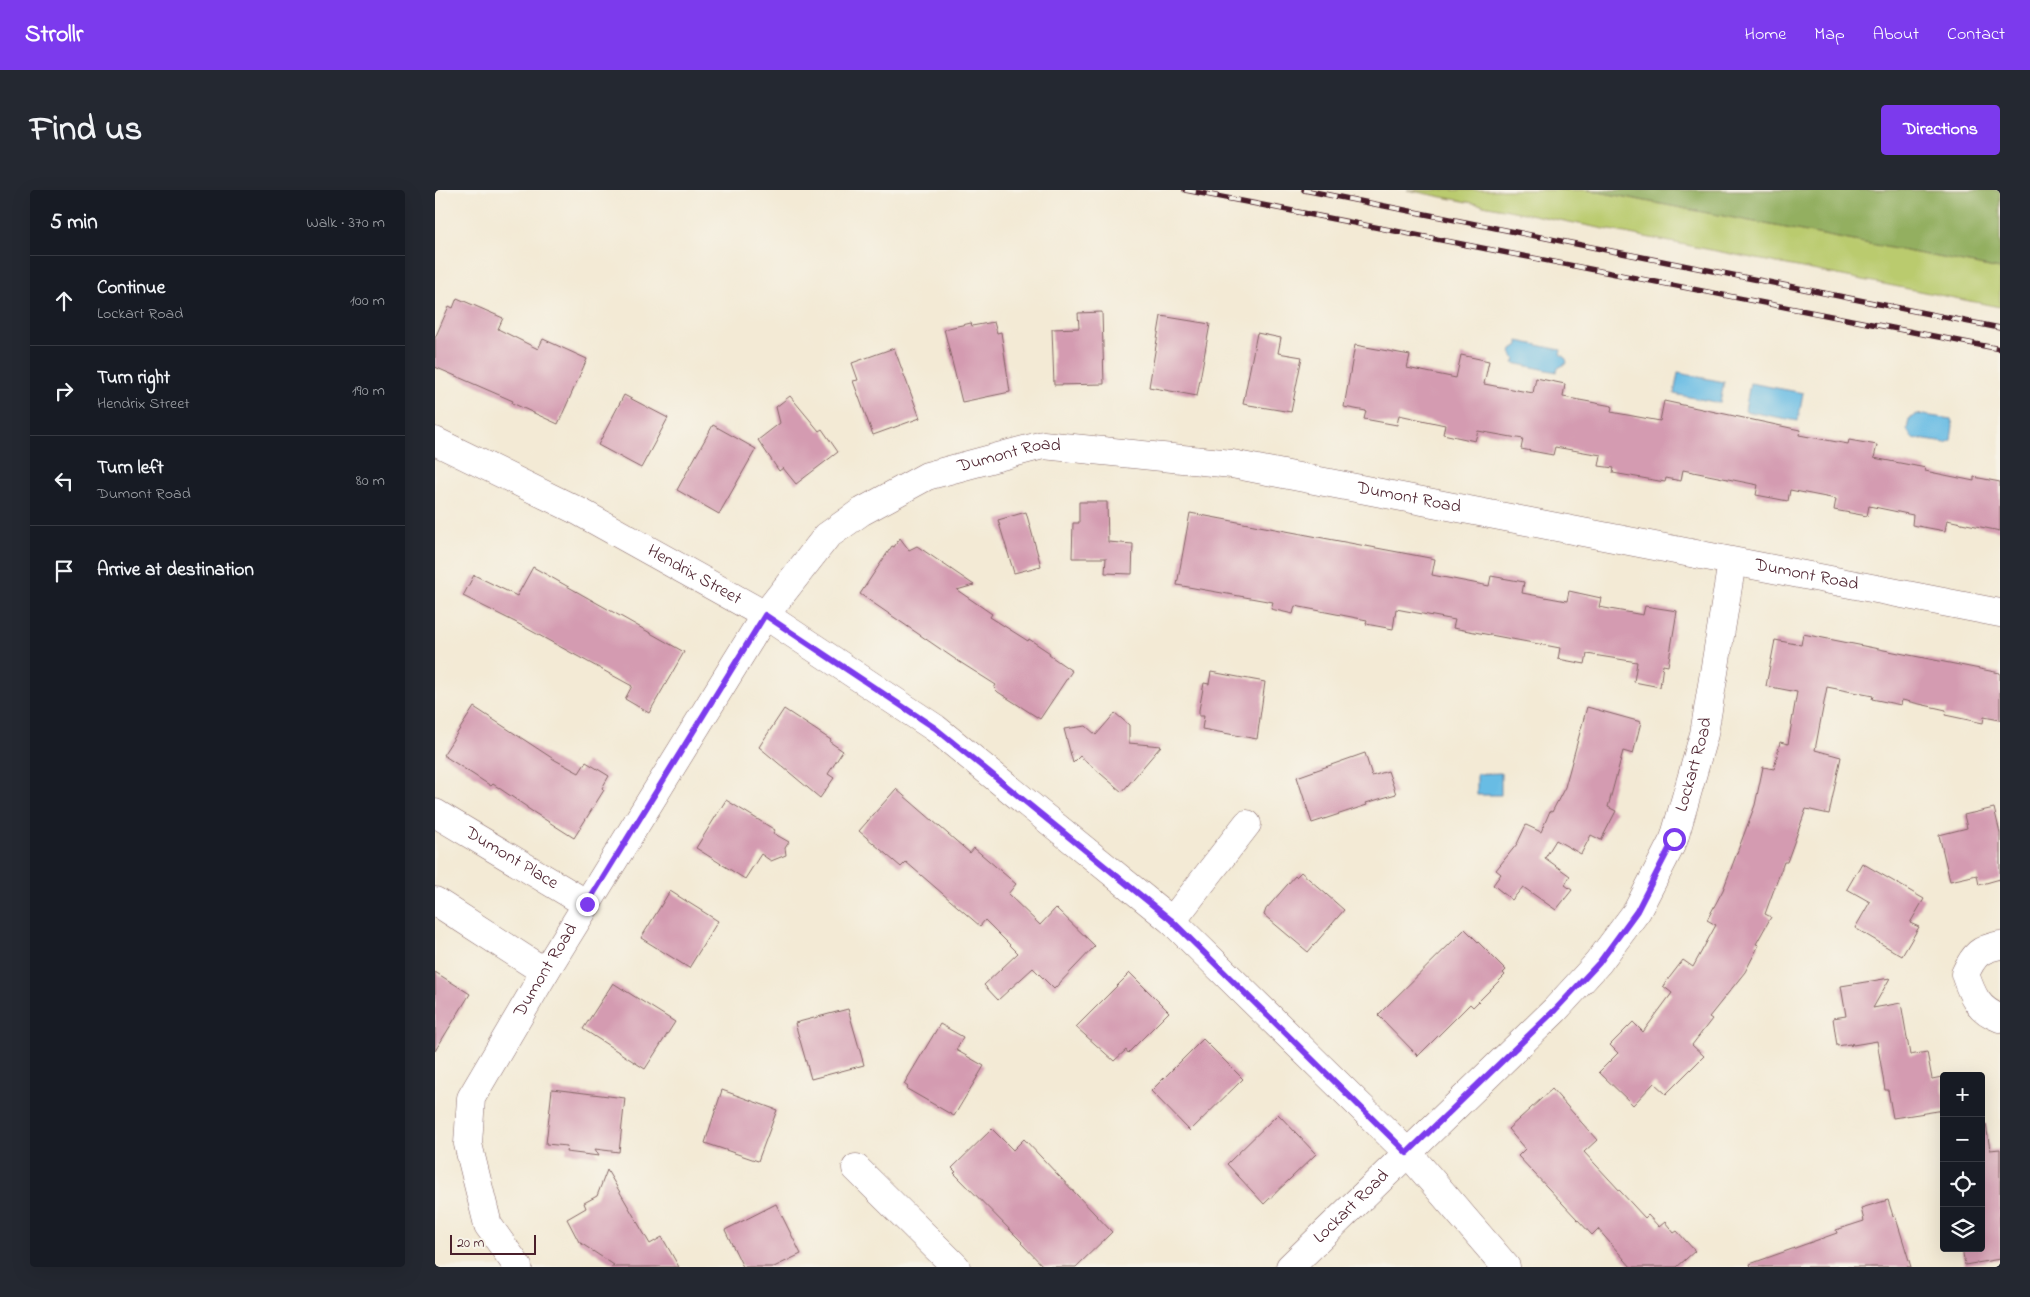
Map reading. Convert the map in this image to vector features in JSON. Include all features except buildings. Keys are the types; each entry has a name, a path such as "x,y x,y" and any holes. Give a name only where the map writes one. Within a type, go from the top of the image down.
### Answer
{"street":[{"name":"Hendrix Street","path":"435,441 580,512 765,615 935,728 1171,920 1407,1153 1506,1267"},
{"name":"Dumont Road","path":"518,1267 488,1225 468,1144 471,1098 545,972 765,615 827,536 861,512 927,476 1043,445 1232,464 2000,613"},
{"name":"Lockart Road","path":"1290,1267 1555,1010 1599,963 1637,911 1674,839 1704,734 1732,562"},
{"name":"Dumont Place","path":"435,813 587,904"},
{"path":"1171,920 1247,824"},
{"path":"435,900 545,972"},
{"path":"2000,945 1984,948 1971,960 1965,974 1972,994 1988,1014 2000,1018"},
{"path":"856,1168 956,1267"}],"green space":[{"path":"1407,190 1588,190 2000,269 2000,307"},
{"path":"1588,190 2000,190 2000,269"}],"water":[{"path":"1518,341 1561,350 1560,354 1566,359 1567,363 1558,368 1557,372 1513,363 1515,360 1511,352 1518,345"},
{"path":"1678,373 1724,382 1720,403 1674,394"},
{"path":"1750,383 1803,393 1798,421 1745,411"},
{"path":"1917,414 1951,419 1953,425 1951,440 1946,443 1912,438 1907,430 1909,419"},
{"path":"1501,773 1501,795 1477,795 1477,774"}],"railway":[{"path":"1185,190 2000,349"},
{"path":"1304,190 2000,328"}],"route":[{"path":"587,904 765,615 935,728 1171,920 1407,1153 1555,1010 1599,963 1637,911 1674,839"}]}
